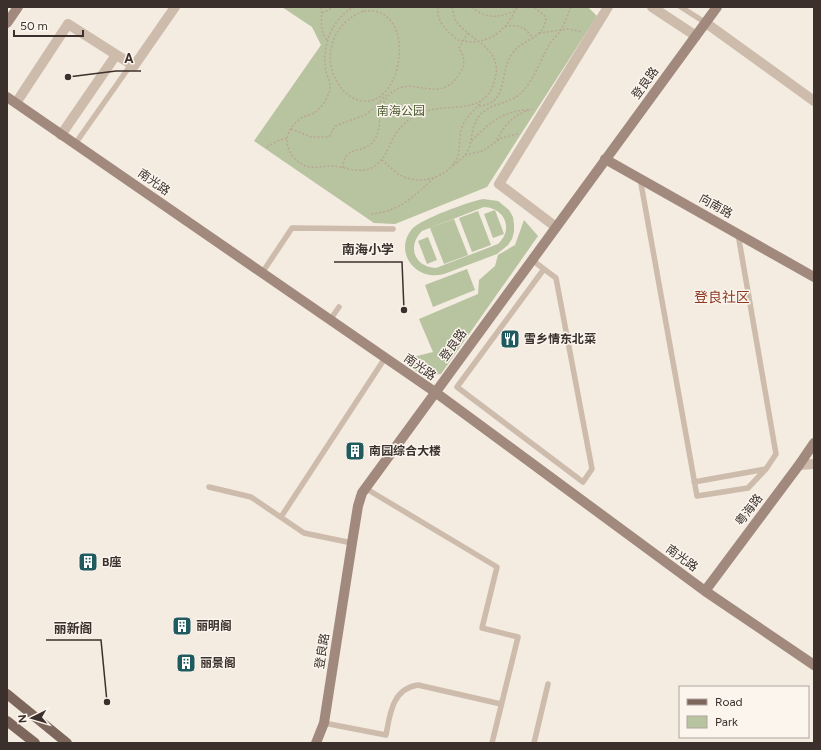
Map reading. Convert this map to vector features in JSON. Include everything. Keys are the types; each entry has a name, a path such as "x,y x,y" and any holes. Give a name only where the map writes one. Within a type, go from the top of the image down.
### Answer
{"main road":[{"path":"7,23 18,7"},
{"name":"登良路","path":"316,743 324,723 352,543 360,499 365,488 717,7"},
{"name":"南光路","path":"7,97 435,392 705,591 814,665"},
{"name":"向南路","path":"606,159 814,277"},
{"name":"粤海路","path":"705,591 814,443"},
{"path":"7,694 67,743"},
{"path":"7,721 35,743"}],"street":[{"path":"16,103 68,24 134,66 175,7"},
{"path":"556,226 499,184 608,7"},
{"path":"652,7 696,36"},
{"path":"706,22 814,101"},
{"path":"61,134 116,55"},
{"path":"799,465 814,464"}],"lane":[{"path":"76,144 170,7"},
{"path":"681,7 706,22"},
{"path":"640,178 697,496 748,488 766,469 776,454 738,233"},
{"path":"262,273 292,228 393,230"},
{"path":"532,260 544,269 556,278 592,469 583,482 457,387 544,269"},
{"path":"330,320 338,307"},
{"path":"280,517 385,358"},
{"path":"694,482 766,469"},
{"path":"209,487 251,497 304,533 352,543"},
{"path":"365,488 497,567 482,628 518,637 492,743"},
{"path":"534,743 548,684"},
{"path":"324,723 386,735 393,704 396,698 411,686 418,685 501,704"}],"path":[{"path":"321,7 322,34 328,41"},
{"path":"322,13 334,7"},
{"path":"355,7 350,9 338,20 328,41 324,59 330,85 327,97 318,110 298,121 291,129 287,138 289,151 294,158 302,164 311,167 332,166 365,170 371,168 382,160 397,131 414,116 428,110 470,106 482,100"},
{"path":"438,7 438,15 443,25 457,40 463,41 478,41 495,36 505,27 517,7"},
{"path":"452,7 456,21 492,55 496,69 493,85 479,106"},
{"path":"472,7 484,15 495,17 506,15 516,10"},
{"path":"453,165 458,154 459,137 463,124 471,112 479,106 491,102 498,96 502,87 505,67 511,54 521,44 539,33 545,24 546,17 534,7"},
{"path":"466,155 472,140 474,125 481,115 492,106 511,100 522,93 549,45 561,30 571,7"},
{"path":"344,168 344,160 349,154 366,147 377,135 380,110 386,95 393,81 398,66 399,50 397,33 391,21 384,14 375,11 364,11 347,20 334,38 330,52 331,68 337,82 345,92 362,100 386,95 397,88 416,87 435,90 452,84 463,67 464,57 459,48 468,33"},
{"path":"505,27 510,25 519,26 527,30 533,38"},
{"path":"539,33 561,30 577,30 590,35"},
{"path":"291,129 311,137 329,137 335,126 365,115 386,95"},
{"path":"472,140 486,127 499,118 512,112 547,106"},
{"path":"497,140 508,123 518,115 529,110"},
{"path":"371,214 388,212 403,205 436,177 450,169 466,155 483,151 497,140 505,137 531,132"},
{"path":"267,147 277,141 287,138"},
{"path":"382,160 396,172 407,178 424,180 436,177"}],"green space":[{"name":"南海公园","path":"282,7 588,7 597,16 487,187 395,224 374,223 254,141 321,45 312,27"},
{"path":"483,199 498,201 509,210 513,217 514,232 508,245 497,254 444,274 425,274 410,263 406,255 405,247 407,238 412,229 434,216","holes":["484,207 491,208 502,215 505,220 506,232 498,244 436,268 428,267 418,260 414,249 417,237 422,231"]},
{"path":"495,210 504,234 493,238 484,214"},
{"path":"478,211 491,245 472,252 459,218"},
{"path":"454,219 468,255 444,264 430,228"},
{"path":"524,220 538,236 441,374 424,376 405,364 417,356 433,352 419,319 478,294 479,280 495,266 498,255 515,245"},
{"path":"428,237 437,260 427,264 418,241"},
{"path":"467,269 475,290 433,307 425,285"}],"place":[{"name":"A","path":"68,77"},
{"name":"南海小学","path":"404,310"},
{"name":"雪乡情东北菜","path":"510,339"},
{"name":"南园综合大楼","path":"355,451"},
{"name":"B座","path":"88,562"},
{"name":"丽明阁","path":"182,626"},
{"name":"丽景阁","path":"186,663"},
{"name":"丽新阁","path":"107,702"}],"district":[{"name":"登良社区","path":"722,297"}]}
